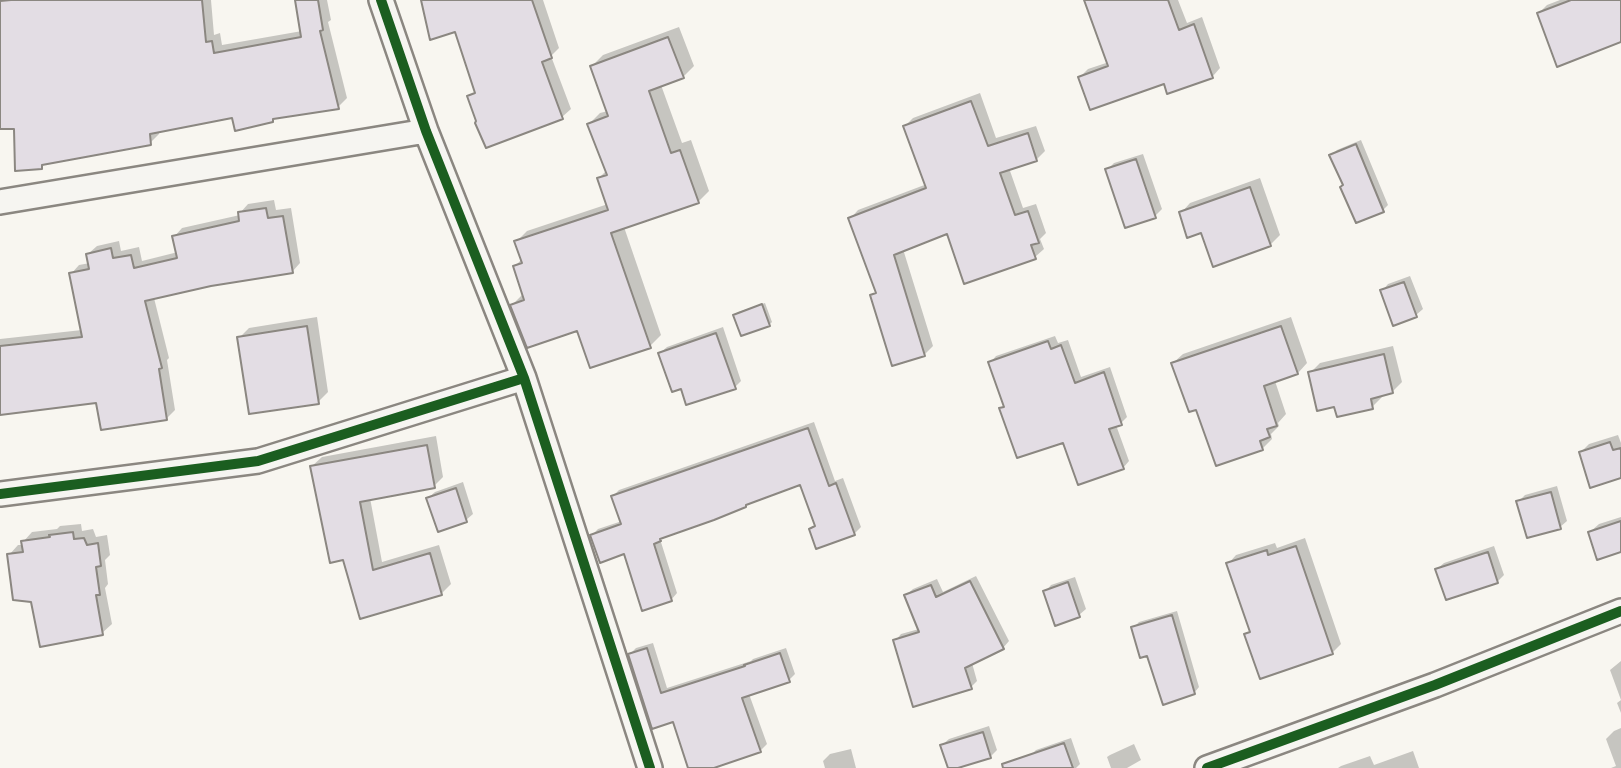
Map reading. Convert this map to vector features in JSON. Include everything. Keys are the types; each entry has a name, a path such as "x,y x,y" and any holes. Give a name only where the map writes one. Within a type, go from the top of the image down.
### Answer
{"street":[{"path":"381,0 426,131 524,378 650,768"},
{"path":"0,202 426,131"},
{"path":"0,495 258,461 524,378"},
{"path":"1207,768 1435,685 1621,611"}],"building":[{"path":"202,0 206,42 212,41 214,53 301,37 295,0 318,0 323,30 320,31 339,109 273,119 273,122 235,131 232,118 150,134 151,145 42,165 42,169 15,171 14,129 0,129 0,1"},
{"path":"421,0 532,0 552,58 542,62 563,119 486,148 467,96 475,93 455,32 430,40"},
{"path":"1084,0 1168,0 1179,30 1194,24 1213,78 1167,94 1164,84 1090,110 1078,77 1108,66"},
{"path":"1571,0 1621,0 1621,42 1557,67 1537,13"},
{"path":"668,37 684,78 649,91 671,153 680,150 699,203 611,233 651,348 590,368 577,331 527,348 510,305 524,300 513,266 522,263 514,241 608,210 597,178 607,175 587,124 608,116 590,66"},
{"path":"971,101 988,146 1028,133 1037,161 1000,173 1015,215 1028,211 1039,243 1031,245 1036,259 964,284 947,234 894,255 925,356 892,366 870,295 876,293 848,218 926,188 903,126"},
{"path":"1356,144 1384,212 1356,223 1329,155"},
{"path":"1136,159 1156,218 1125,228 1105,169"},
{"path":"1250,187 1271,246 1213,267 1201,233 1187,238 1179,212"},
{"path":"266,208 268,218 283,216 293,273 211,286 145,301 162,368 159,369 167,420 101,430 96,403 0,415 0,346 82,337 69,273 89,269 86,254 111,248 113,258 131,255 134,268 177,258 172,236 239,221 238,212"},
{"path":"1404,282 1417,317 1393,326 1380,290"},
{"path":"762,304 770,326 741,336 733,315"},
{"path":"307,326 319,404 249,414 237,337"},
{"path":"1281,326 1298,374 1264,386 1277,426 1267,429 1270,437 1260,441 1263,450 1216,466 1196,410 1189,412 1171,363"},
{"path":"716,333 736,389 686,405 681,389 672,392 658,353"},
{"path":"1048,341 1051,349 1061,345 1075,383 1104,372 1122,425 1109,429 1124,469 1078,485 1063,443 1017,458 999,408 1004,407 988,362"},
{"path":"1384,354 1393,393 1371,399 1373,409 1337,417 1334,407 1317,411 1308,372"},
{"path":"808,428 829,486 836,483 855,535 816,549 809,529 815,526 800,485 660,539 661,541 654,544 672,601 642,611 624,554 600,563 590,535 621,524 611,496"},
{"path":"1610,442 1613,450 1621,448 1621,478 1590,488 1579,452"},
{"path":"427,445 435,488 360,502 373,570 430,553 442,595 360,619 343,560 330,563 310,466"},
{"path":"456,488 467,522 438,532 426,498"},
{"path":"1551,492 1561,529 1527,538 1516,501"},
{"path":"1621,521 1621,552 1597,560 1588,532"},
{"path":"73,532 74,539 84,538 87,545 98,543 101,566 96,567 100,595 96,595 103,635 40,647 31,602 13,600 7,554 23,552 21,541"},
{"path":"1296,546 1333,654 1260,679 1244,634 1250,632 1226,563 1267,550 1268,555"},
{"path":"1488,552 1498,583 1446,600 1435,569"},
{"path":"970,581 1004,649 965,668 972,689 913,707 893,640 919,632 904,595 931,585 936,597"},
{"path":"1068,582 1080,617 1055,626 1043,591"},
{"path":"1172,615 1195,694 1163,705 1147,656 1140,658 1131,627"},
{"path":"647,648 661,693 780,653 790,682 742,698 761,752 714,768 688,768 673,722 652,729 628,654"},
{"path":"983,732 991,758 958,768 948,768 940,745"},
{"path":"1064,743 1073,768 1003,768 1002,764"}],"cycle path":[{"path":"381,0 426,131 524,378 650,768"},
{"path":"0,494 258,461 524,378"},
{"path":"1207,768 1435,685 1621,611"}]}
